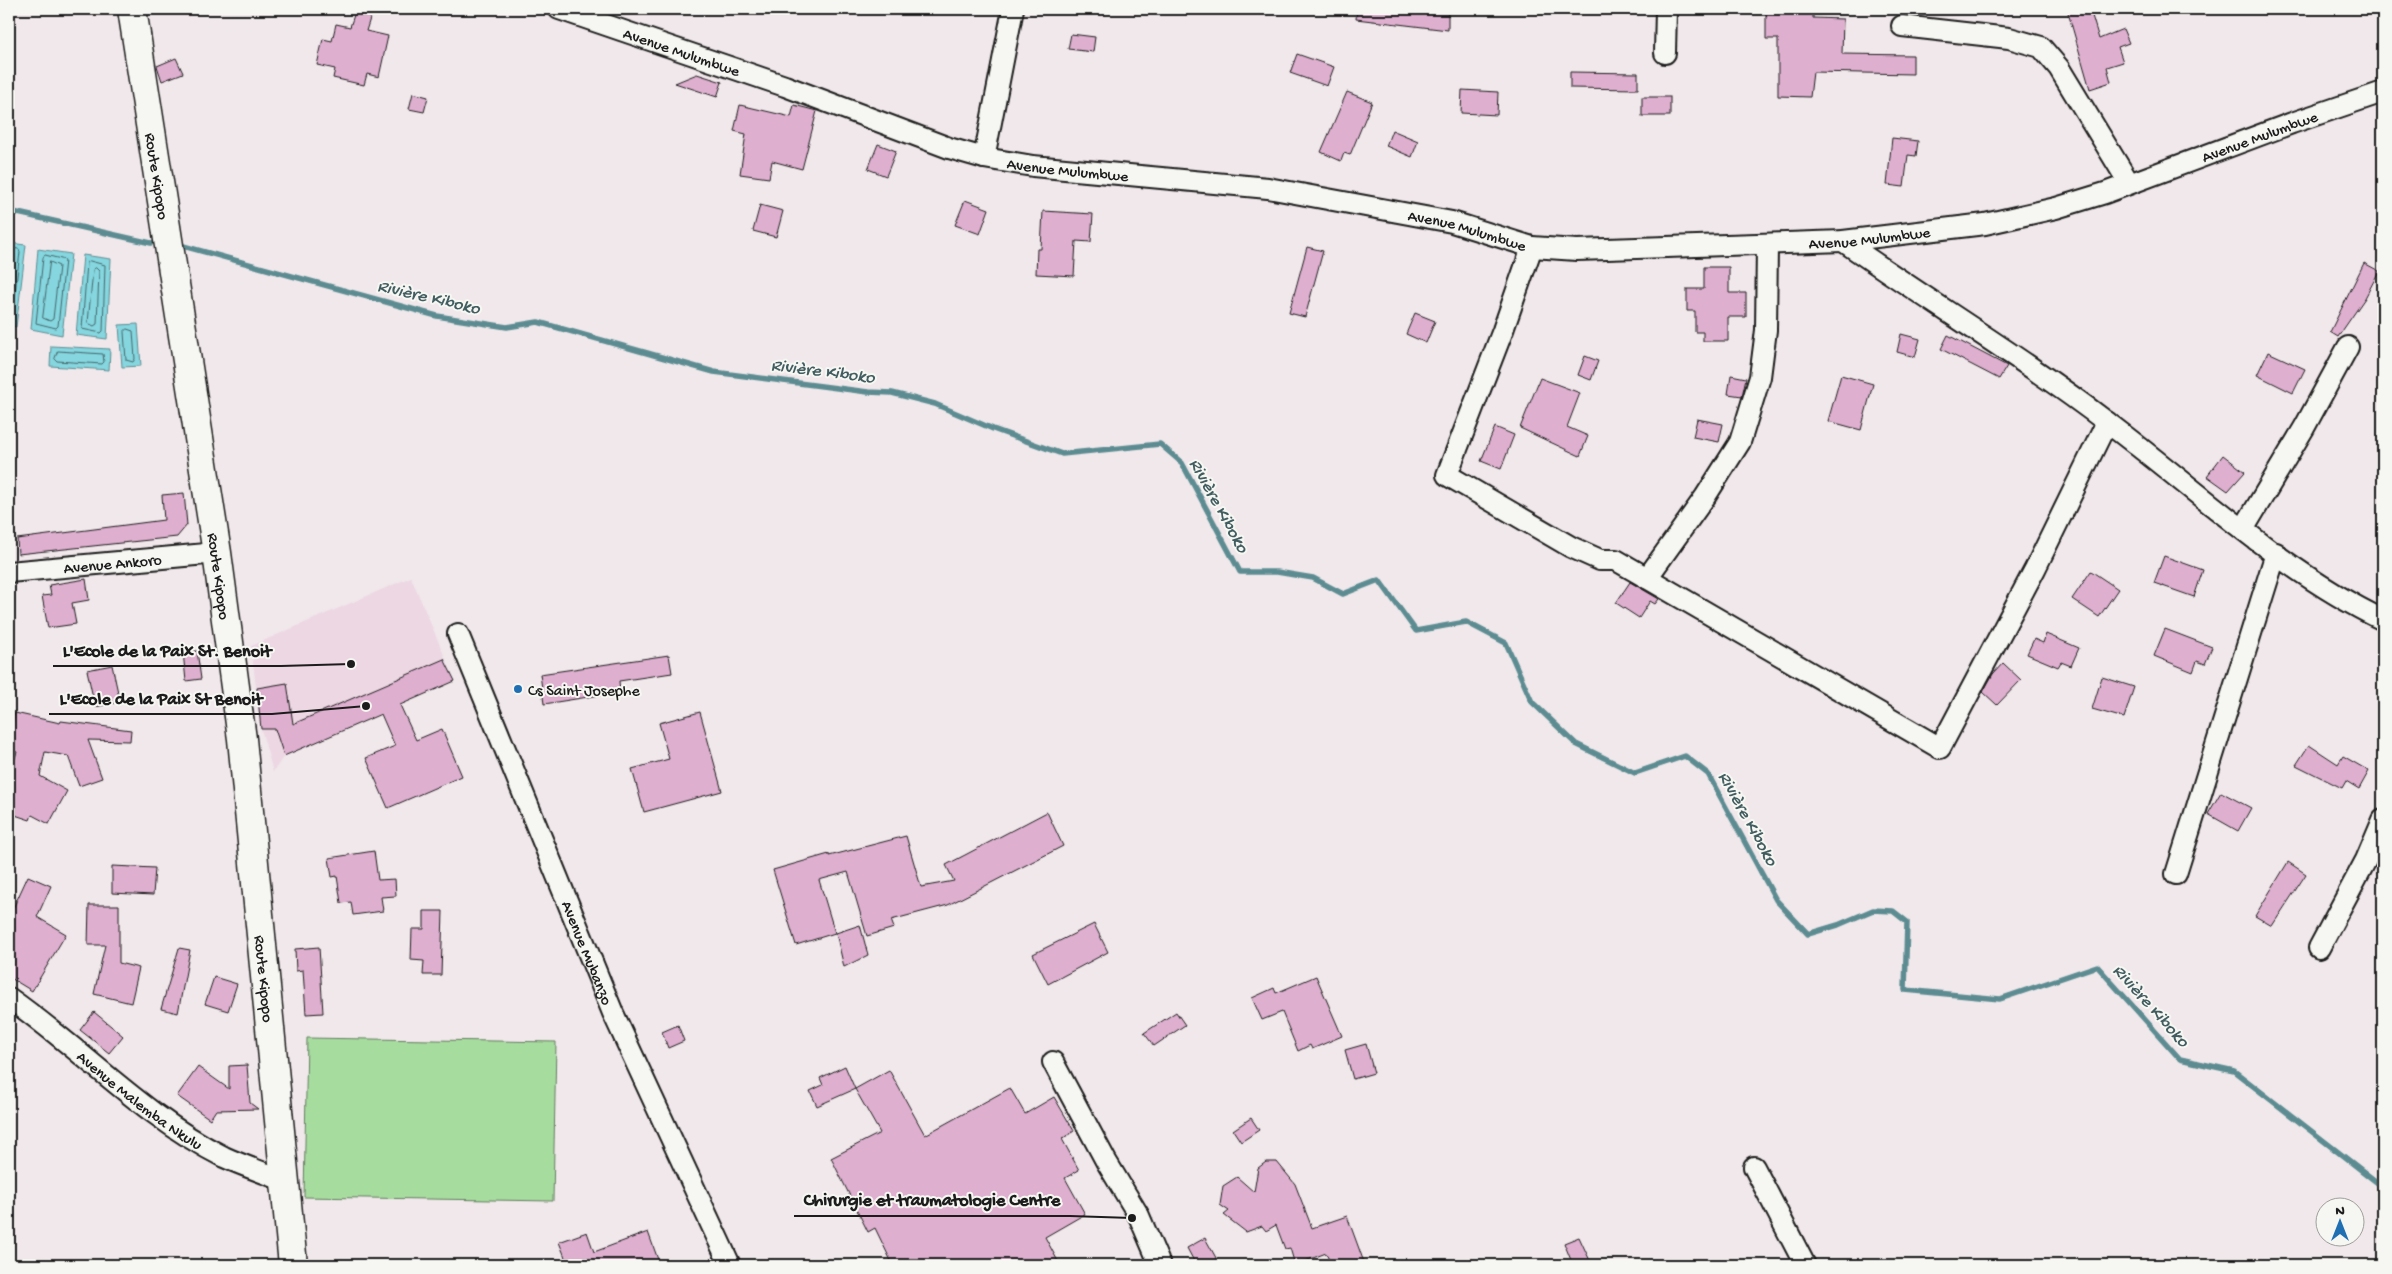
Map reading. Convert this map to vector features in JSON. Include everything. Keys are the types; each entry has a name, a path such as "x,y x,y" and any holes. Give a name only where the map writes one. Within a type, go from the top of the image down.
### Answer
{"main road":[{"name":"Route Kipopo","path":"132,9 217,553 242,739 293,1265"}],"street":[{"name":"Avenue Mulumbwe","path":"559,9 785,86 949,148 984,158 1033,166 1268,188 1452,222 1532,246 1577,250 1844,242 1956,228 2016,218 2064,206 2383,92"},
{"path":"984,158 1013,9"},
{"path":"1665,53 1666,9"},
{"path":"1902,26 2009,38 2041,47 2059,68 2129,183"},
{"path":"1844,242 2107,422 2276,554 2347,603 2383,620"},
{"path":"1647,578 1740,442 1760,377 1766,330 1767,245"},
{"path":"1532,246 1503,330 1447,475 1571,547 1600,560 1616,560 1940,748 2035,569 2107,422"},
{"path":"2244,528 2304,428 2348,348"},
{"name":"Avenue Ankoro","path":"9,572 217,553"},
{"path":"2176,874 2276,554"},
{"name":"Avenue Mubanzo","path":"458,634 614,1013 730,1265"},
{"path":"2319,948 2366,860 2383,820"},
{"name":"Avenue Malemba Nkulu","path":"9,998 68,1042 127,1093 181,1130 224,1157 285,1181"},
{"path":"1053,1062 1106,1161 1139,1216 1160,1265"},
{"path":"1754,1167 1805,1265"}],"shaded area":[{"path":"411,577 455,681 284,756 273,772 261,729 251,646"}],"green space":[{"path":"307,1038 556,1042 553,1201 304,1197"}],"water":[{"path":"9,243 26,245 16,327 9,325"},
{"path":"38,249 71,254 62,335 31,329"},
{"path":"83,255 111,259 107,339 76,335"},
{"path":"138,324 141,366 122,367 119,325"},
{"path":"51,346 110,349 109,370 50,366"}],"building":[{"path":"356,9 373,9 366,31 388,36 379,77 367,74 364,85 333,78 335,69 317,65 323,39 332,41 336,24 350,27"},
{"path":"1357,9 1448,9 1448,30 1356,19"},
{"path":"2067,9 2090,9 2099,39 2123,29 2129,43 2118,47 2123,62 2107,67 2111,82 2090,89"},
{"path":"1766,11 1813,11 1813,18 1843,19 1842,54 1913,55 1913,74 1813,72 1810,97 1778,96 1778,39 1766,39"},
{"path":"1071,34 1095,37 1093,52 1068,49"},
{"path":"1297,54 1334,67 1327,86 1290,73"},
{"path":"176,58 183,73 162,81 157,66"},
{"path":"1570,72 1638,73 1638,89 1570,88"},
{"path":"697,74 722,82 717,97 675,83"},
{"path":"1462,90 1498,92 1497,115 1461,113"},
{"path":"1347,92 1372,102 1350,155 1344,153 1341,161 1321,152"},
{"path":"413,93 428,97 424,112 409,109"},
{"path":"1642,97 1670,97 1670,116 1642,116"},
{"path":"740,105 791,117 794,105 817,111 802,169 772,161 769,178 740,174 746,134 734,131"},
{"path":"1392,130 1418,141 1412,157 1386,146"},
{"path":"1892,138 1918,141 1916,156 1908,155 1904,187 1887,185"},
{"path":"878,144 896,151 886,176 868,169"},
{"path":"965,200 989,209 980,234 955,225"},
{"path":"760,205 783,211 776,237 753,231"},
{"path":"1043,211 1093,214 1091,242 1076,241 1074,276 1036,274 1037,249 1041,249"},
{"path":"1307,247 1323,251 1305,317 1289,313"},
{"path":"2364,263 2379,271 2365,298 2338,337 2330,332"},
{"path":"1704,267 1729,267 1729,293 1746,293 1746,317 1728,317 1728,341 1703,341 1703,332 1695,332 1695,311 1687,311 1687,289 1704,289"},
{"path":"1415,313 1435,321 1426,343 1406,334"},
{"path":"1901,334 1920,339 1915,357 1897,352"},
{"path":"1948,335 2007,366 1999,379 1941,349"},
{"path":"2268,352 2305,369 2293,393 2257,375"},
{"path":"1585,356 1598,361 1591,380 1578,375"},
{"path":"1731,375 1746,378 1742,396 1728,394"},
{"path":"1841,375 1873,384 1861,430 1828,421"},
{"path":"1540,378 1580,393 1567,427 1588,436 1580,456 1520,428"},
{"path":"1697,419 1723,424 1719,442 1693,437"},
{"path":"1495,427 1514,435 1501,469 1481,461"},
{"path":"2223,455 2245,472 2228,491 2207,476"},
{"path":"184,493 187,525 177,537 18,554 17,539 164,520 162,495"},
{"path":"2164,556 2203,570 2194,597 2154,583"},
{"path":"2091,571 2118,589 2099,617 2072,599"},
{"path":"86,579 89,600 72,603 76,624 48,628 42,596 51,595 49,585"},
{"path":"1630,582 1659,599 1655,604 1650,601 1639,618 1616,603"},
{"path":"2165,629 2212,647 2205,664 2197,661 2193,672 2154,656"},
{"path":"2046,634 2079,648 2071,666 2061,662 2058,667 2027,654 2034,639 2043,643"},
{"path":"197,651 201,679 186,681 183,652"},
{"path":"669,655 672,673 619,681 620,692 544,704 540,674"},
{"path":"444,659 455,681 400,705 416,740 442,729 462,776 388,808 366,758 395,746 381,714 284,756 275,729 261,729 257,688 287,683 293,724"},
{"path":"2003,663 2021,680 1997,705 1983,692 1993,674"},
{"path":"112,665 120,702 95,707 87,670"},
{"path":"2102,677 2134,687 2124,718 2092,709"},
{"path":"700,712 722,791 644,812 632,769 669,759 659,723"},
{"path":"15,713 60,723 61,721 131,730 130,741 88,740 102,778 79,786 68,756 45,752 40,776 67,791 49,824 32,815 30,820 9,813 9,776 17,752 9,750 9,724 12,725"},
{"path":"2309,745 2338,764 2343,756 2369,771 2359,789 2346,781 2342,788 2296,765"},
{"path":"2221,792 2251,808 2238,831 2208,814"},
{"path":"1047,812 1063,846 948,905 891,920 894,928 867,936 848,872 819,880 835,933 796,945 773,870 829,854 829,856 906,836 921,887 954,881 946,865"},
{"path":"374,851 378,880 395,879 396,896 381,897 383,911 353,915 351,902 341,903 337,876 332,877 329,858"},
{"path":"2288,862 2306,874 2272,926 2255,916"},
{"path":"112,866 155,868 153,895 112,893"},
{"path":"28,876 51,886 37,917 66,934 32,991 9,977 9,917"},
{"path":"89,905 119,905 119,963 139,968 131,1003 94,994 105,945 88,945"},
{"path":"424,911 443,911 441,975 423,975 424,961 411,960 412,929 424,929"},
{"path":"1094,924 1108,952 1048,984 1033,954"},
{"path":"860,925 868,955 844,967 836,933"},
{"path":"319,947 323,1013 306,1014 303,970 296,971 295,949"},
{"path":"179,948 190,950 178,1013 161,1009"},
{"path":"1316,976 1342,1036 1312,1049 1310,1045 1298,1051 1282,1012 1262,1020 1252,998 1274,988 1276,993"},
{"path":"214,977 237,984 228,1011 205,1004"},
{"path":"94,1012 123,1036 109,1053 80,1030"},
{"path":"1176,1012 1185,1025 1154,1046 1144,1033"},
{"path":"678,1025 684,1041 668,1048 662,1032"},
{"path":"1366,1044 1374,1073 1353,1079 1345,1050"},
{"path":"247,1065 250,1103 258,1109 216,1110 210,1119 177,1096 198,1067 229,1089 229,1066"},
{"path":"845,1066 855,1089 817,1106 810,1091 823,1085 820,1078"},
{"path":"889,1070 925,1135 1010,1088 1025,1114 1054,1097 1074,1131 1062,1139 1079,1170 1065,1178 1085,1214 1045,1237 1060,1265 893,1265 875,1228 868,1232 831,1158 880,1133 855,1089"},
{"path":"1251,1118 1259,1130 1241,1142 1233,1130"},
{"path":"1266,1162 1277,1162 1295,1184 1312,1228 1347,1216 1365,1265 1331,1265 1326,1253 1295,1265 1290,1248 1285,1249 1276,1225 1266,1231 1262,1226 1246,1232 1224,1215 1229,1211 1220,1205 1223,1186 1237,1177 1254,1192 1258,1168"},
{"path":"587,1232 594,1252 648,1232 660,1265 562,1265 567,1262 559,1242"},
{"path":"1579,1237 1592,1265 1573,1265 1564,1243"},
{"path":"1205,1238 1220,1265 1196,1265 1187,1248"}],"waterway":[{"name":"Rivière Kiboko","path":"9,211 151,243"},
{"name":"Rivière Kiboko","path":"176,244 437,316 507,327 538,322 714,372 868,392 892,393 935,404 993,429 1062,454 1160,444 1182,463 1240,572 1277,572 1313,578 1343,594 1379,580 1416,631 1466,622 1506,643 1532,702 1576,744 1635,773 1685,756 1708,774 1776,900 1808,934 1838,925 1873,910 1893,911 1907,922 1905,990 2000,999 2097,966 2180,1059 2234,1071 2383,1187"}],"place":[{"name":"L'Ecole de la Paix St. Benoit","path":"351,664"},
{"name":"Cs Saint Josephe","path":"518,689"},
{"name":"L'Ecole de la Paix St Benoit","path":"366,706"},
{"name":"Chirurgie et traumatologie Centre","path":"1132,1218"}]}
